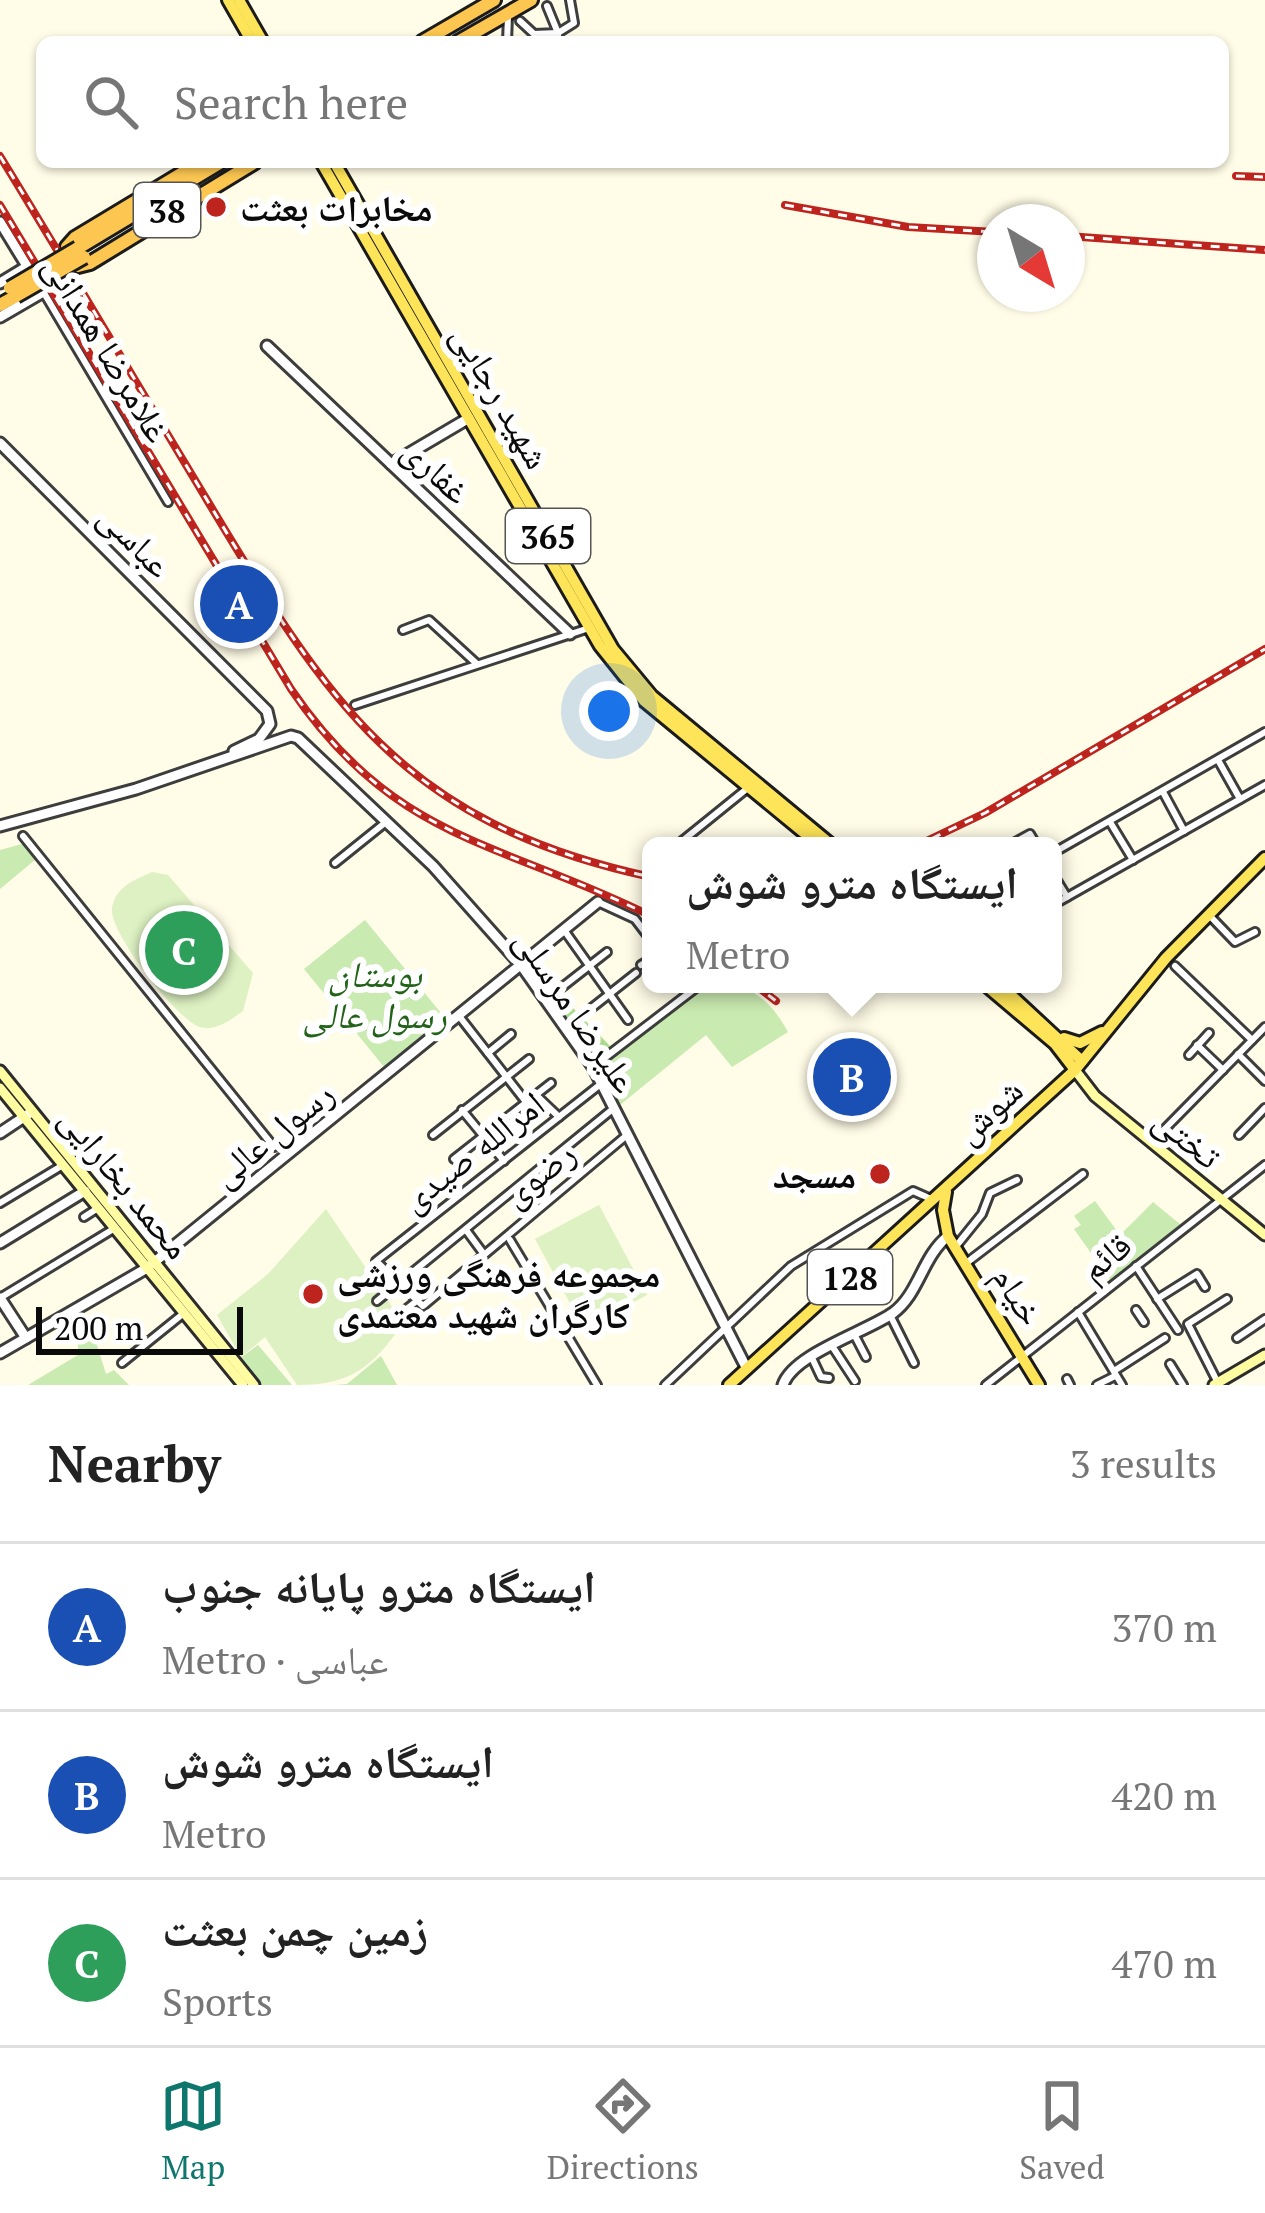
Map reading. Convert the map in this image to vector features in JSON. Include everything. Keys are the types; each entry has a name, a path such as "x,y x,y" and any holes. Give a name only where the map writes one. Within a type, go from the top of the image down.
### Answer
{"highway":[{"path":"432,36 494,0"},
{"path":"471,36 514,17 531,0"},
{"path":"191,168 75,238 67,247 69,259 79,266 90,263 242,168"},
{"name":"38","path":"81,252 212,168"},
{"name":"38","path":"0,305 6,290 241,168"}],"main road":[{"path":"228,0 249,36"},
{"path":"239,0 260,36"},
{"name":"شهید رجایی","path":"331,168 469,418 644,701 809,837"},
{"name":"شهید رجایی","path":"331,168 594,626 652,696 822,837"},
{"name":"شوش","path":"729,1385 1079,1069 1109,1027 1208,914 1265,857"},
{"path":"995,993 1069,1052"},
{"path":"1009,993 1062,1037 1080,1042 1109,1027"},
{"path":"1062,1037 1079,1069"},
{"name":"تختی","path":"1079,1069 1151,1143 1265,1235"},
{"name":"محمد بخارایی","path":"0,1071 63,1165 152,1264 243,1385"},
{"name":"محمد بخارایی","path":"0,1088 28,1114 254,1385"},
{"path":"951,1242 943,1202 952,1184"},
{"name":"خیام","path":"951,1242 1039,1385"},
{"path":"1216,1384 1265,1354"}],"street":[{"path":"560,36 574,23 570,0"},
{"path":"548,6 557,36"},
{"path":"509,36 514,17 537,36"},
{"name":"غلامرضا همدانی","path":"0,222 168,502"},
{"path":"6,290 28,266"},
{"path":"0,317 43,292"},
{"name":"غفاری","path":"267,346 570,634"},
{"path":"392,464 469,418"},
{"name":"عباسی","path":"0,443 267,711 270,724 260,739 203,766"},
{"path":"403,630 429,620 477,664"},
{"path":"355,705 594,626"},
{"path":"1062,849 1264,734"},
{"name":"علیرضا مرسلی","path":"203,766 291,736 386,822 521,965 593,1066 747,1369"},
{"path":"1217,759 1240,799"},
{"path":"0,826 203,766"},
{"path":"1062,900 1265,784"},
{"path":"687,837 749,788"},
{"path":"1162,790 1184,830"},
{"path":"1109,821 1132,860"},
{"path":"335,863 386,822"},
{"path":"23,836 274,1147"},
{"path":"1062,889 1067,898"},
{"path":"598,902 635,919 642,928"},
{"name":"رسول عالی","path":"0,1353 152,1264 598,902"},
{"path":"1208,914 1235,942 1255,932"},
{"path":"564,930 628,1019"},
{"path":"561,988 608,952"},
{"path":"584,1014 642,966"},
{"path":"1175,966 1252,1040"},
{"path":"593,1066 688,993"},
{"path":"459,1016 526,1102"},
{"path":"1151,1143 1265,1027"},
{"path":"1189,1054 1209,1033"},
{"path":"488,1053 511,1034"},
{"path":"1198,1046 1223,1070"},
{"path":"1238,1054 1265,1081"},
{"path":"433,1135 529,1059"},
{"path":"454,1160 550,1083"},
{"name":"امرالله صیدی","path":"400,1282 376,1261 602,1083"},
{"path":"536,1095 559,1117"},
{"path":"377,1301 614,1108"},
{"path":"1238,1135 1265,1108"},
{"path":"463,1110 503,1161"},
{"path":"0,1133 28,1114"},
{"name":"رضوی","path":"421,1303 486,1257 483,1253 627,1135"},
{"path":"0,1203 63,1165"},
{"name":"قائم","path":"986,1385 1265,1165"},
{"path":"965,1264 1083,1174"},
{"name":"شوش","path":"951,1242 982,1214 990,1193 1017,1180"},
{"path":"0,1243 85,1191"},
{"path":"665,1385 791,1266 914,1191 934,1200"},
{"path":"84,1216 98,1208"},
{"path":"26,1338 2,1306 115,1228"},
{"path":"466,1230 483,1253"},
{"path":"510,1240 597,1385"},
{"path":"788,1382 812,1358 890,1315 951,1242"},
{"path":"1136,1266 1178,1330"},
{"path":"1157,1299 1197,1274 1205,1287"},
{"path":"400,1282 421,1303 400,1314"},
{"path":"1216,1384 1188,1324 1227,1299"},
{"path":"1136,1310 1144,1322"},
{"path":"122,1364 185,1312"},
{"path":"1078,1312 1122,1385"},
{"path":"890,1315 895,1334 914,1363"},
{"path":"1237,1338 1265,1319"},
{"path":"854,1334 866,1357"},
{"path":"1097,1385 1166,1339"},
{"path":"1083,1348 1096,1341"},
{"path":"832,1346 856,1381"},
{"path":"812,1358 821,1377 829,1378"},
{"path":"1170,1364 1177,1381"}],"green space":[{"path":"22,844 36,859 0,889 0,850"},
{"path":"152,872 168,875 253,973 243,1011 223,1024 200,1027 176,1009 121,935 114,919 114,900 127,885"},
{"name":"بوستان رسول عالی","path":"365,920 445,1018 385,1068 304,969"},
{"path":"532,966 610,1046 597,1062"},
{"path":"692,993 754,993 772,1008 788,1032 732,1067 706,1035 620,1105 600,1065"},
{"path":"1095,1201 1120,1235 1153,1202 1181,1225 1110,1280 1074,1229 1081,1225 1074,1216"},
{"path":"599,1205 647,1295 584,1329 535,1239"},
{"name":"مجموعه فرهنگی ورزشی کارگران شهید معتمدی","path":"326,1209 403,1323 359,1370 332,1382 297,1385 265,1337 241,1357 217,1315 268,1274"},
{"path":"78,1340 96,1342 106,1374 114,1370 129,1385 28,1385 78,1355"},
{"path":"258,1345 292,1385 259,1385 239,1359"},
{"path":"381,1356 397,1385 335,1385 347,1384"}],"railway":[{"path":"0,156 281,620 372,735 425,781 487,821 562,852 642,874"},
{"path":"1236,176 1265,177"},
{"path":"0,205 291,689 330,740 370,778 453,832 642,912"},
{"path":"785,205 908,227 977,231"},
{"path":"1085,237 1265,250"},
{"path":"935,837 985,813 1265,649"},
{"path":"766,993 776,1001"}],"place":[{"name":"مخابرات بعثت","path":"216,207"},
{"name":"ایستگاه مترو پایانه جنوب","path":"239,604"},
{"name":"زمین چمن بعثت","path":"184,950"},
{"name":"ایستگاه مترو شوش","path":"852,1077"},
{"name":"مسجد","path":"880,1174"},
{"name":"مجموعه فرهنگی ورزشی کارگران شهید معتمدی","path":"313,1294"}]}
